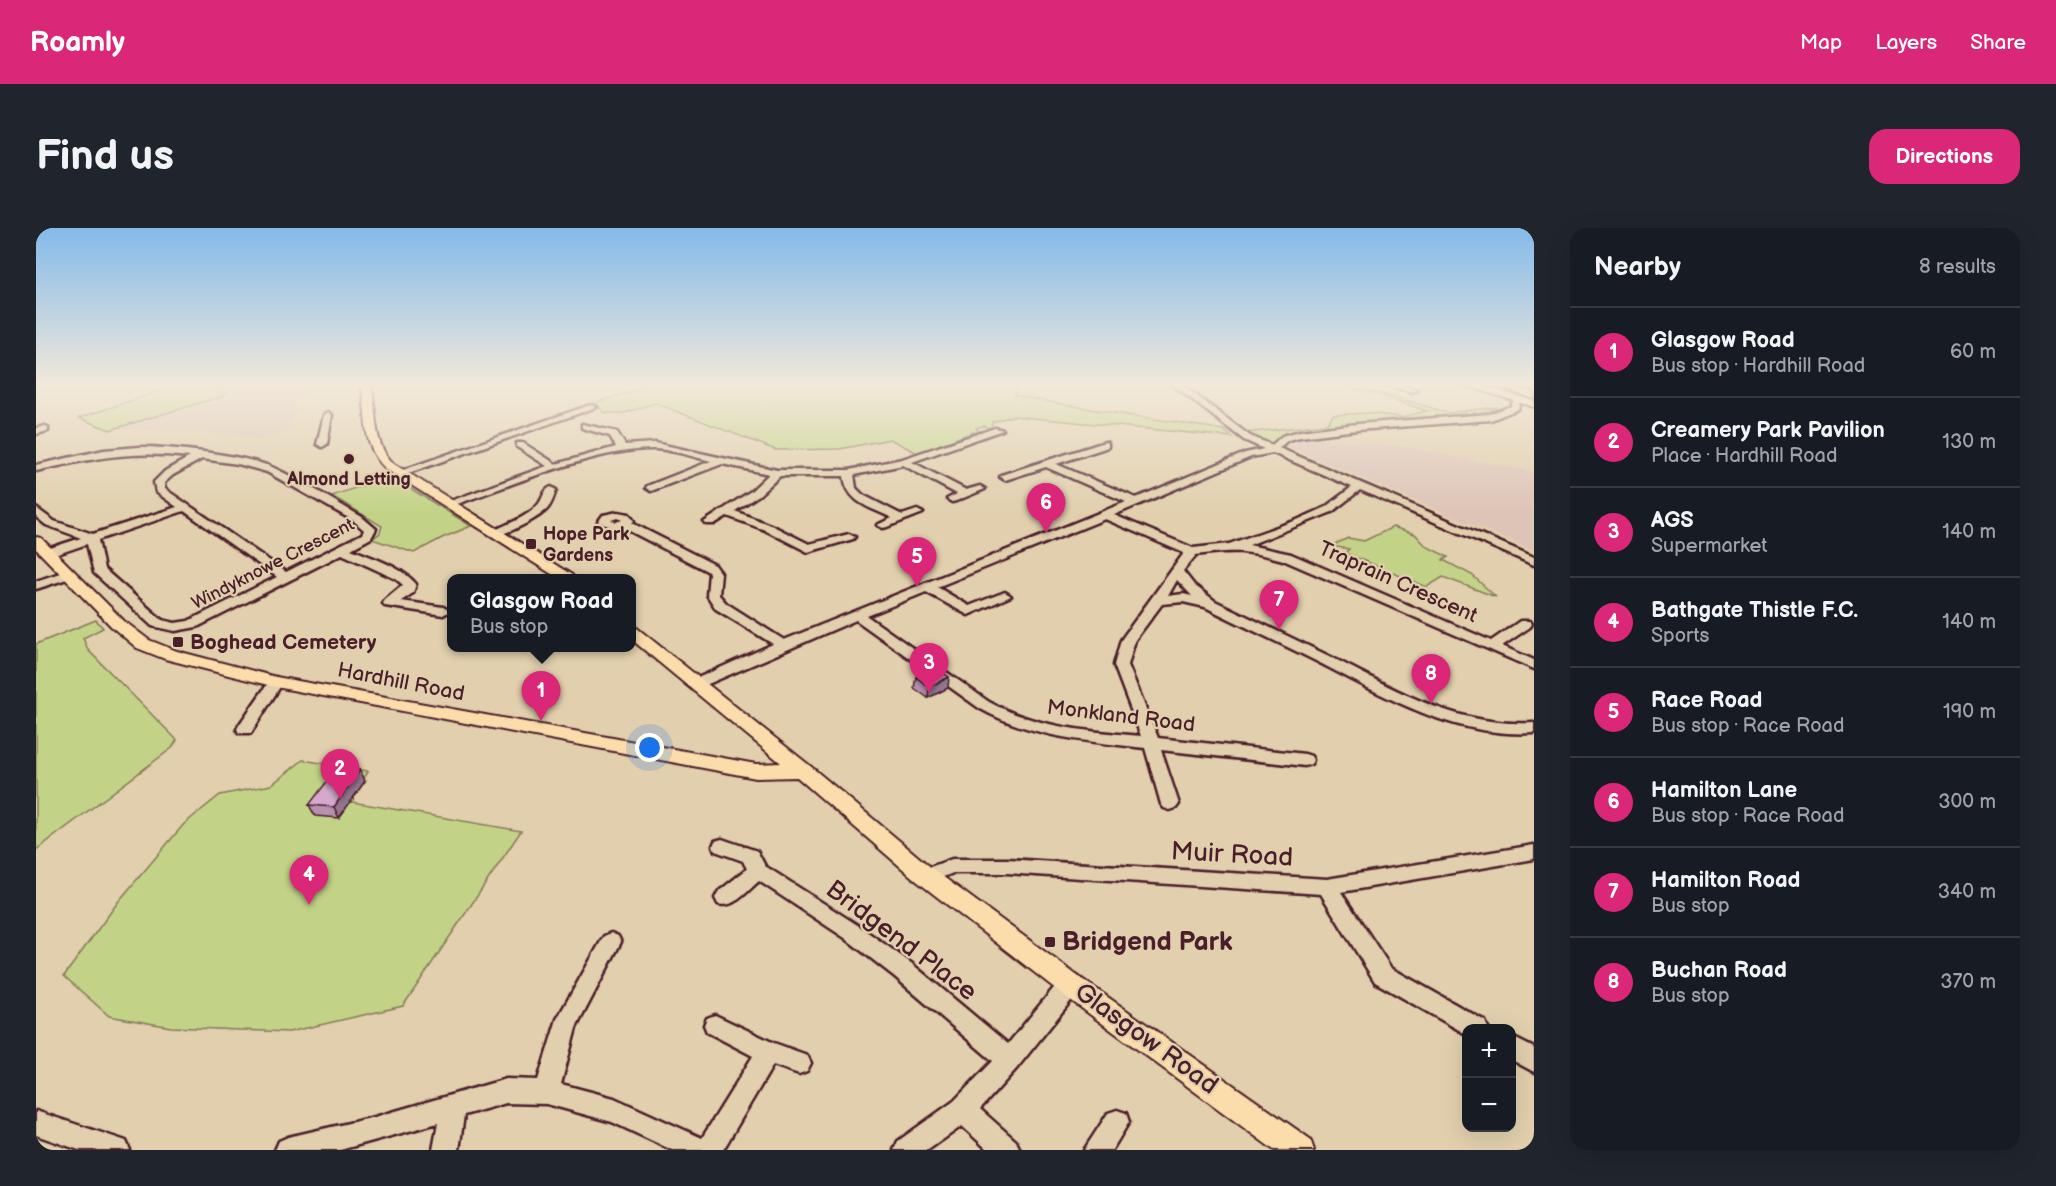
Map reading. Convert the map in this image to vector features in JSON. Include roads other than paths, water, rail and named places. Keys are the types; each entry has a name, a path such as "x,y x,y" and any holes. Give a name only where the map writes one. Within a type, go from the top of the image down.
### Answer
{"main road":[{"path":"370,427 378,454 399,473 559,574"},
{"name":"Hardhill Road","path":"42,547 118,624 143,644 209,667 276,682 756,771 802,770"},
{"name":"Glasgow Road","path":"636,635 802,770 926,876 1070,985 1299,1150"}],"street":[{"path":"322,444 326,427"},
{"path":"399,473 534,427"},
{"path":"589,427 614,434 622,448"},
{"path":"1231,427 1272,450 1534,561"},
{"path":"696,684 783,645 1248,455 1272,450 1286,438 1300,434 1357,427"},
{"path":"450,503 555,467 622,448 655,446 688,451 721,462 777,472 849,473 904,462 998,430"},
{"path":"1005,477 1105,444"},
{"path":"520,445 555,467"},
{"name":"Windyknowe Crescent","path":"36,468 104,453 139,450 239,460 271,470 358,519 370,529 367,536 342,549 192,624 175,627 158,623 98,570 92,538"},
{"path":"200,456 169,472 159,482 160,490 285,577"},
{"path":"651,488 721,462"},
{"path":"904,462 965,494"},
{"path":"1047,464 1135,502"},
{"path":"710,522 755,492 777,472"},
{"path":"849,473 851,489 859,497 900,518"},
{"path":"1105,515 1192,552 1231,547 1267,535 1328,510 1359,486"},
{"path":"952,499 980,489"},
{"path":"497,533 528,518 543,507 551,490"},
{"path":"42,547 92,538 183,508"},
{"path":"36,511 50,523 92,538"},
{"path":"727,512 769,528 808,548 849,537"},
{"path":"883,525 917,513"},
{"path":"624,524 711,568 715,573 713,595 720,606 783,645"},
{"name":"Traprain Crescent","path":"1267,535 1271,545 1287,557"},
{"name":"Traprain Crescent","path":"1231,547 1258,549 1287,557 1534,665"},
{"path":"342,549 400,576 410,584 408,590 390,603 443,611"},
{"path":"1170,804 1151,742 1121,665 1128,639 1158,601 1182,562 1192,552"},
{"path":"1177,572 1189,588 1210,604 1422,707 1493,729 1534,728"},
{"path":"36,585 69,574"},
{"path":"927,587 968,611 1005,596"},
{"path":"1158,601 1183,598 1210,604"},
{"name":"Monkland Road","path":"857,615 1002,715 1061,733 1305,760"},
{"name":"Traprain Crescent","path":"1493,646 1525,624"},
{"path":"245,729 276,682"},
{"name":"Bridgend Place","path":"722,846 750,856 758,871 852,932 903,970 1009,1059"},
{"name":"Muir Road","path":"926,876 952,866 996,866 1327,887 1534,852"},
{"path":"725,898 758,871"},
{"path":"1327,887 1383,975 1468,1024"},
{"path":"547,1092 565,1026 611,942"},
{"path":"907,1150 963,1110 1070,985"},
{"path":"715,1025 768,1052 799,1063"},
{"path":"1516,1050 1534,1061"},
{"path":"709,1150 768,1052"},
{"path":"288,1150 375,1129 506,1091 547,1092 614,1110 700,1150"},
{"path":"446,1150 453,1105"},
{"path":"963,1110 1007,1150"},
{"path":"1097,1150 1117,1122"},
{"path":"36,1123 117,1150"}],"place":[{"name":"Almond Letting","path":"349,459"},
{"name":"Hamilton Lane","path":"1046,533"},
{"name":"Hope Park Gardens","path":"531,544"},
{"name":"Race Road","path":"917,587"},
{"name":"Hamilton Road","path":"1279,630"},
{"name":"Boghead Cemetery","path":"178,642"},
{"name":"AGS","path":"929,693"},
{"name":"Buchan Road","path":"1431,704"},
{"name":"Glasgow Road","path":"541,721"},
{"name":"Creamery Park Pavilion","path":"340,799"},
{"name":"Bathgate Thistle F.C.","path":"309,905"},
{"name":"Bridgend Park","path":"1050,942"}]}
